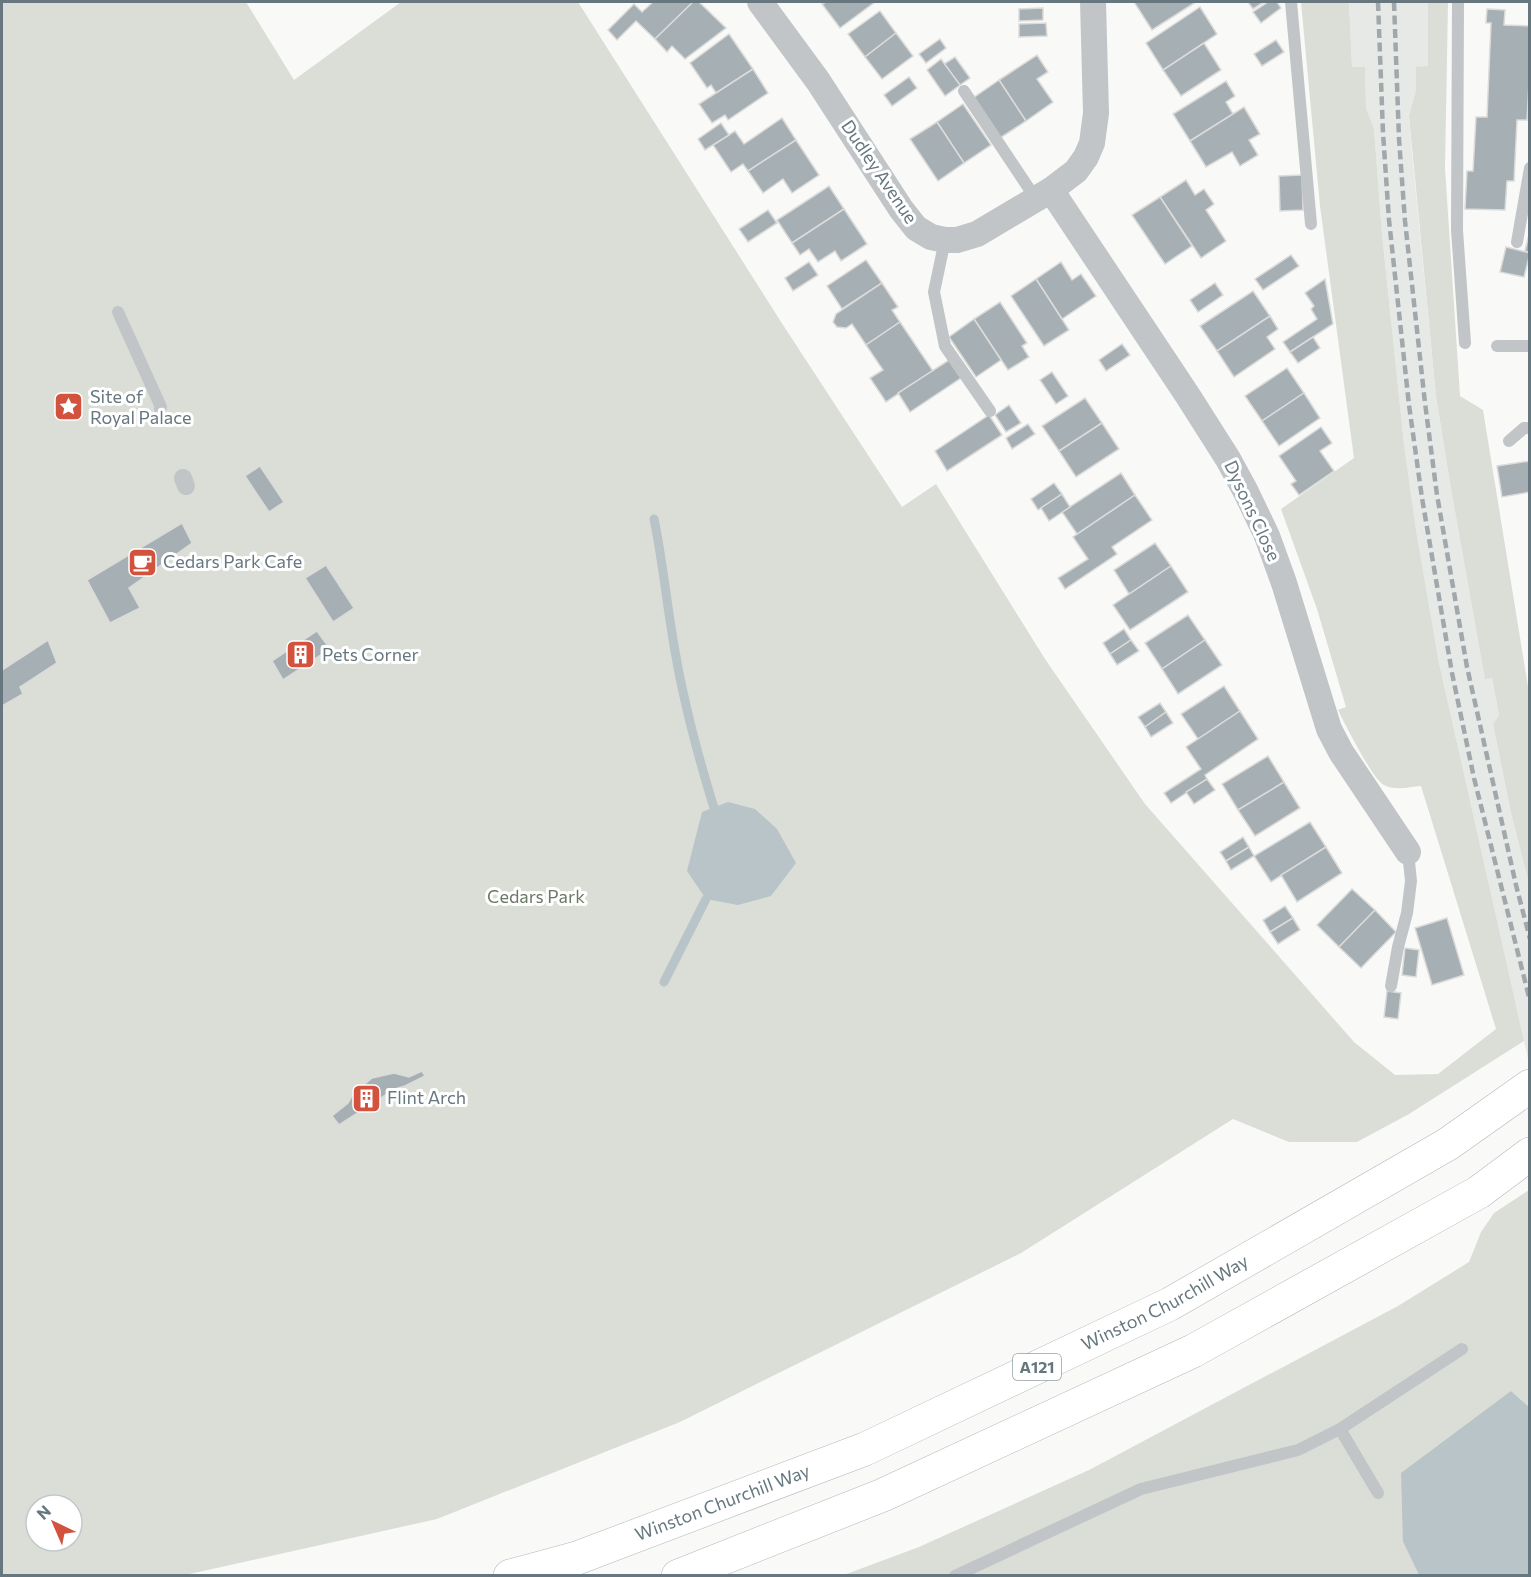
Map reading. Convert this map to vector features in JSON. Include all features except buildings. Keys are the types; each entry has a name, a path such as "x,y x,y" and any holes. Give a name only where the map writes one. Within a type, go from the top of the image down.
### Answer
{"main road":[{"name":"Winston Churchill Way","path":"510,1575 578,1558 865,1449 1159,1309 1448,1144 1530,1086"},
{"path":"678,1575 883,1495 1193,1351 1479,1192 1530,1154"}],"street":[{"name":"Dudley Avenue","path":"760,2 819,81 901,209 916,228 932,237 945,240"},
{"path":"945,240 957,240 977,234 1044,194 1076,171 1086,157 1092,143 1096,113 1093,2"},
{"name":"Dysons Close","path":"1044,194 1188,396 1228,459 1267,536 1284,583 1329,729 1341,752 1408,852"}],"lane":[{"path":"1291,2 1311,224"},
{"path":"1458,2 1456,231 1465,343"},
{"path":"964,91 1044,194"},
{"path":"1517,242 1530,168"},
{"path":"945,240 934,292 945,346 990,411"},
{"path":"118,312 160,409"},
{"path":"1497,345 1530,346"},
{"path":"1509,441 1524,428 1530,428"},
{"path":"1391,986 1407,913 1411,882 1408,852"},
{"path":"959,1575 1140,1489 1298,1450 1340,1429 1462,1349"},
{"path":"1340,1429 1378,1493"}],"shaded area":[{"path":"1349,2 1428,2 1428,67 1416,67 1416,90 1409,116 1412,153 1436,396 1485,678 1492,678 1499,715 1493,724 1511,813 1529,884 1529,1063 1439,663 1416,530 1404,444 1382,234 1374,129 1366,108 1365,68 1352,67"},
{"path":"728,802 755,809 777,829 796,863 771,896 738,905 706,899 687,871 702,812"},
{"path":"1511,1391 1529,1407 1529,1575 1419,1575 1403,1542 1401,1473"}],"green space":[{"name":"Cedars Park","path":"2,2 246,2 294,80 401,2 578,2 783,325 902,507 936,484 1045,659 1145,804 1354,1042 1395,1075 1438,1074 1496,1029 1421,786 1392,788 1379,781 1338,710 1346,707 1317,609 1281,509 1354,458 1320,206 1301,2 1349,2 1352,67 1365,67 1366,108 1374,129 1382,234 1404,444 1416,530 1439,663 1524,1041 1409,1114 1357,1142 1289,1142 1233,1119 1021,1253 680,1422 437,1519 185,1575 2,1576"},
{"path":"1428,2 1448,2 1445,168 1460,396 1483,410 1529,693 1529,884 1511,813 1493,724 1499,715 1492,678 1485,679 1436,396 1409,116 1416,90 1416,67 1428,66"},
{"path":"1529,1190 1529,1407 1511,1391 1403,1542 1419,1575 841,1576 919,1547 1089,1470 1398,1306 1469,1262 1481,1232 1494,1213"}],"waterway":[{"path":"654,519 683,691 714,808"},
{"path":"664,982 706,899"}],"railway":[{"path":"1378,2 1389,220 1409,405 1422,498 1452,673 1474,778 1530,1001"},
{"path":"1394,2 1399,139 1405,221 1437,495 1467,667 1530,939"}],"place":[{"name":"Site of Royal Palace","path":"69,407"},
{"name":"Cedars Park Cafe","path":"142,562"},
{"name":"Pets Corner","path":"301,655"},
{"name":"Flint Arch","path":"366,1098"}]}
